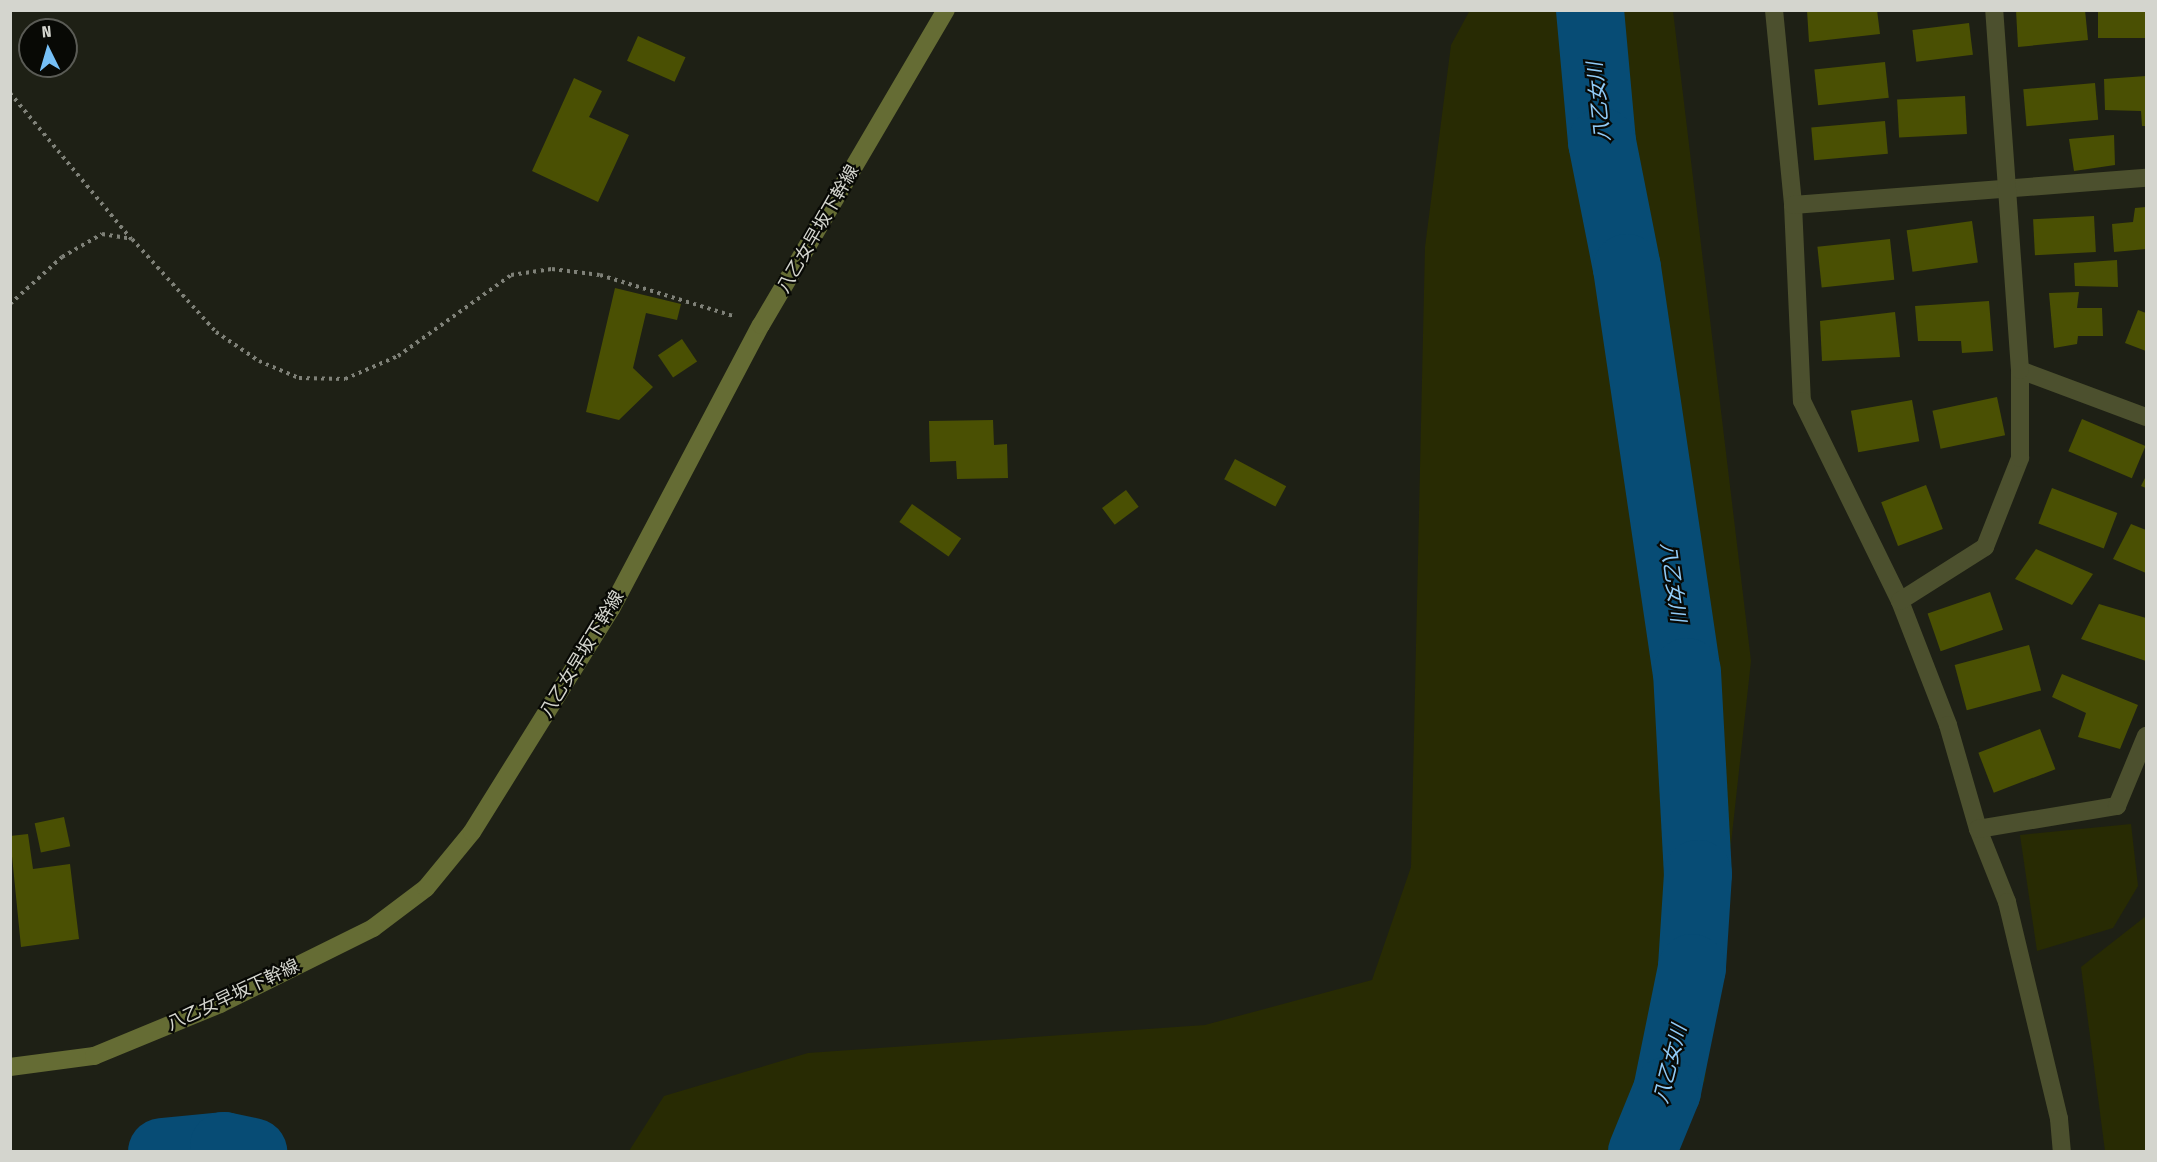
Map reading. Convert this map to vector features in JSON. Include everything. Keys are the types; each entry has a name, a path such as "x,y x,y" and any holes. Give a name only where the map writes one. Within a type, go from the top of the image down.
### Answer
{"street":[{"name":"八乙女早坂下幹線","path":"10,1067 94,1056 220,1004 373,928 426,888 472,832 611,609 761,325 946,10"},
{"path":"1774,10 1793,205 1802,401 1900,601 1948,725 1978,829 2007,902 2059,1119 2062,1152"},
{"path":"1900,601 1985,546 2020,458 2020,370 1994,10"},
{"path":"1793,205 2146,178"},
{"path":"2020,370 2146,417"},
{"path":"1978,829 2117,806 2146,736"}],"path":[{"path":"10,93 132,239 216,332 259,361 300,378 345,379 398,356 511,275 552,269 600,275 761,325"},
{"path":"10,304 62,257 102,234 132,239"}],"green space":[{"path":"1470,10 1673,11 1751,661 1705,1081 1632,1151 629,1151 664,1096 808,1053 1205,1025 1372,980 1411,867 1425,247 1451,45"},
{"path":"2131,824 2138,886 2113,928 2037,951 2020,835"},
{"path":"2146,916 2146,1151 2105,1151 2081,967"}],"building":[{"path":"1807,10 1877,10 1880,34 1809,42"},
{"path":"2016,10 2085,10 2088,40 2018,47"},
{"path":"2098,10 2146,10 2146,38 2098,38"},
{"path":"1969,23 1973,55 1916,62 1912,30"},
{"path":"638,36 686,57 675,82 627,61"},
{"path":"1885,62 1889,98 1818,105 1814,69"},
{"path":"2146,76 2146,126 2142,126 2141,111 2105,110 2104,79"},
{"path":"574,78 602,91 589,117 629,135 598,202 532,171"},
{"path":"2095,83 2098,120 2026,126 2023,89"},
{"path":"1965,96 1967,134 1899,138 1897,100"},
{"path":"1885,121 1888,154 1814,160 1811,127"},
{"path":"2114,135 2115,165 2074,171 2069,139"},
{"path":"2146,207 2146,249 2114,252 2112,224 2133,222 2135,208"},
{"path":"2094,216 2096,252 2035,255 2033,219"},
{"path":"1972,221 1978,263 1912,272 1907,230"},
{"path":"1890,239 1894,280 1822,287 1817,247"},
{"path":"2117,260 2118,287 2075,286 2074,263"},
{"path":"615,288 681,304 677,320 646,313 633,368 653,387 619,420 586,412"},
{"path":"2079,292 2077,308 2102,308 2103,336 2078,336 2077,344 2054,348 2049,293"},
{"path":"1989,301 1993,351 1962,353 1961,341 1918,341 1915,306"},
{"path":"2138,310 2146,313 2146,351 2125,343"},
{"path":"1895,312 1900,357 1822,361 1820,321"},
{"path":"682,339 697,361 673,378 658,355"},
{"path":"1997,397 2005,435 1941,449 1932,411"},
{"path":"1912,400 1919,441 1858,452 1851,411"},
{"path":"2082,419 2146,446 2132,478 2068,451"},
{"path":"993,420 994,445 1007,444 1008,478 957,479 956,461 930,462 929,421"},
{"path":"1235,459 1286,486 1275,507 1224,479"},
{"path":"2146,476 2146,488 2141,486"},
{"path":"1926,485 1943,529 1898,546 1881,502"},
{"path":"2052,488 2117,513 2104,549 2038,523"},
{"path":"1126,490 1139,507 1115,525 1102,508"},
{"path":"912,504 961,538 949,556 899,522"},
{"path":"2131,524 2146,530 2146,573 2113,559"},
{"path":"2036,549 2093,574 2072,605 2015,579"},
{"path":"1990,592 2003,630 1941,651 1928,613"},
{"path":"2099,604 2146,618 2146,661 2081,639"},
{"path":"2029,645 2041,690 1967,710 1955,665"},
{"path":"2062,674 2138,705 2120,749 2078,737 2086,713 2052,697"},
{"path":"2040,729 2055,769 1994,793 1978,753"},
{"path":"64,817 70,846 41,853 35,823"},
{"path":"28,834 33,869 70,864 79,939 21,947 10,836"}],"waterway":[{"name":"八乙女川","path":"1590,10 1602,142 1627,268 1687,672 1698,874 1692,968 1667,1091 1642,1152"},
{"name":"八乙女川","path":"162,1152 224,1146 253,1152"}]}
